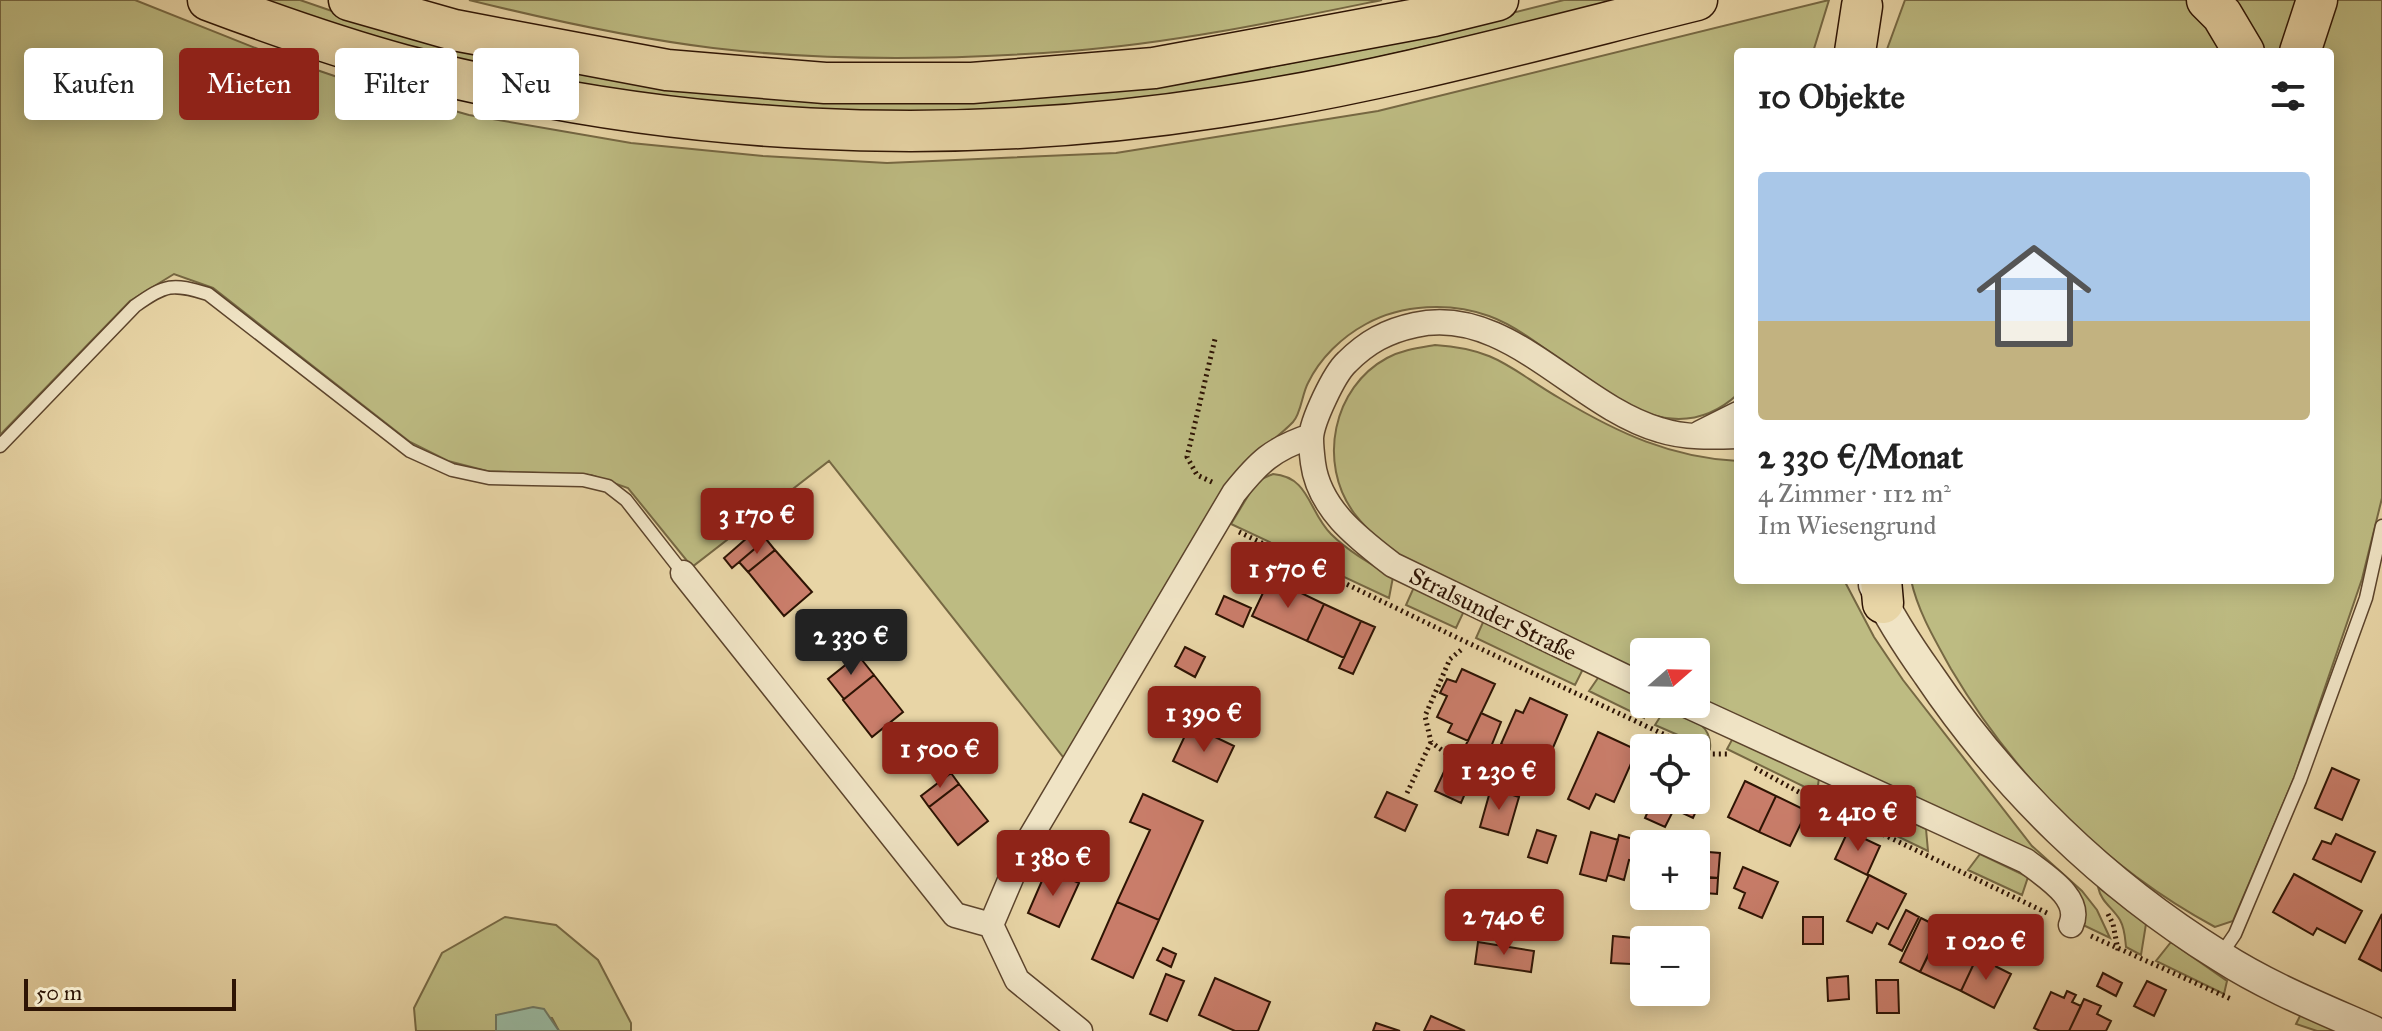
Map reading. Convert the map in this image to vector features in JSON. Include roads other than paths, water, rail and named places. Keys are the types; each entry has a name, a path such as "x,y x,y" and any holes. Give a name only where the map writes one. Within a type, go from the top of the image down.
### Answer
{"highway":[{"path":"208,0 318,40 404,66 491,86 641,113 734,124 854,131 983,130 1094,123 1221,107 1388,74 1697,0"},
{"path":"349,0 454,30 667,70 825,83 972,83 1154,68 1376,28 1498,0"},
{"path":"2207,0 2222,15 2242,48"},
{"path":"2301,48 2317,0"},
{"path":"1856,48 1863,3"}],"street":[{"path":"1846,48 1863,3"},
{"name":"Stralsunder Straße","path":"1630,679 1393,565 1341,522 1315,480 1311,436 1329,388 1344,365 1365,346 1391,330 1425,323 1457,322 1488,331 1520,348 1590,397 1625,416 1660,430 1695,436 1734,436"},
{"path":"1695,436 1734,416"},
{"path":"1080,1031 1017,980 991,925 1023,850 1234,493 1258,463 1281,448 1311,436"},
{"path":"683,573 955,915 991,925"},
{"path":"1878,588 1945,700 1992,760 2052,824 2134,898 2220,956 2272,986 2373,1031"},
{"path":"1710,716 2026,861 2067,897 2075,917 2071,925"}],"lane":[{"path":"0,446 135,306 157,290 180,285 208,294 410,451 452,470 489,478 583,480 608,486 626,500 683,573"},
{"path":"2220,956 2235,934 2300,780 2366,598 2382,526"}]}
